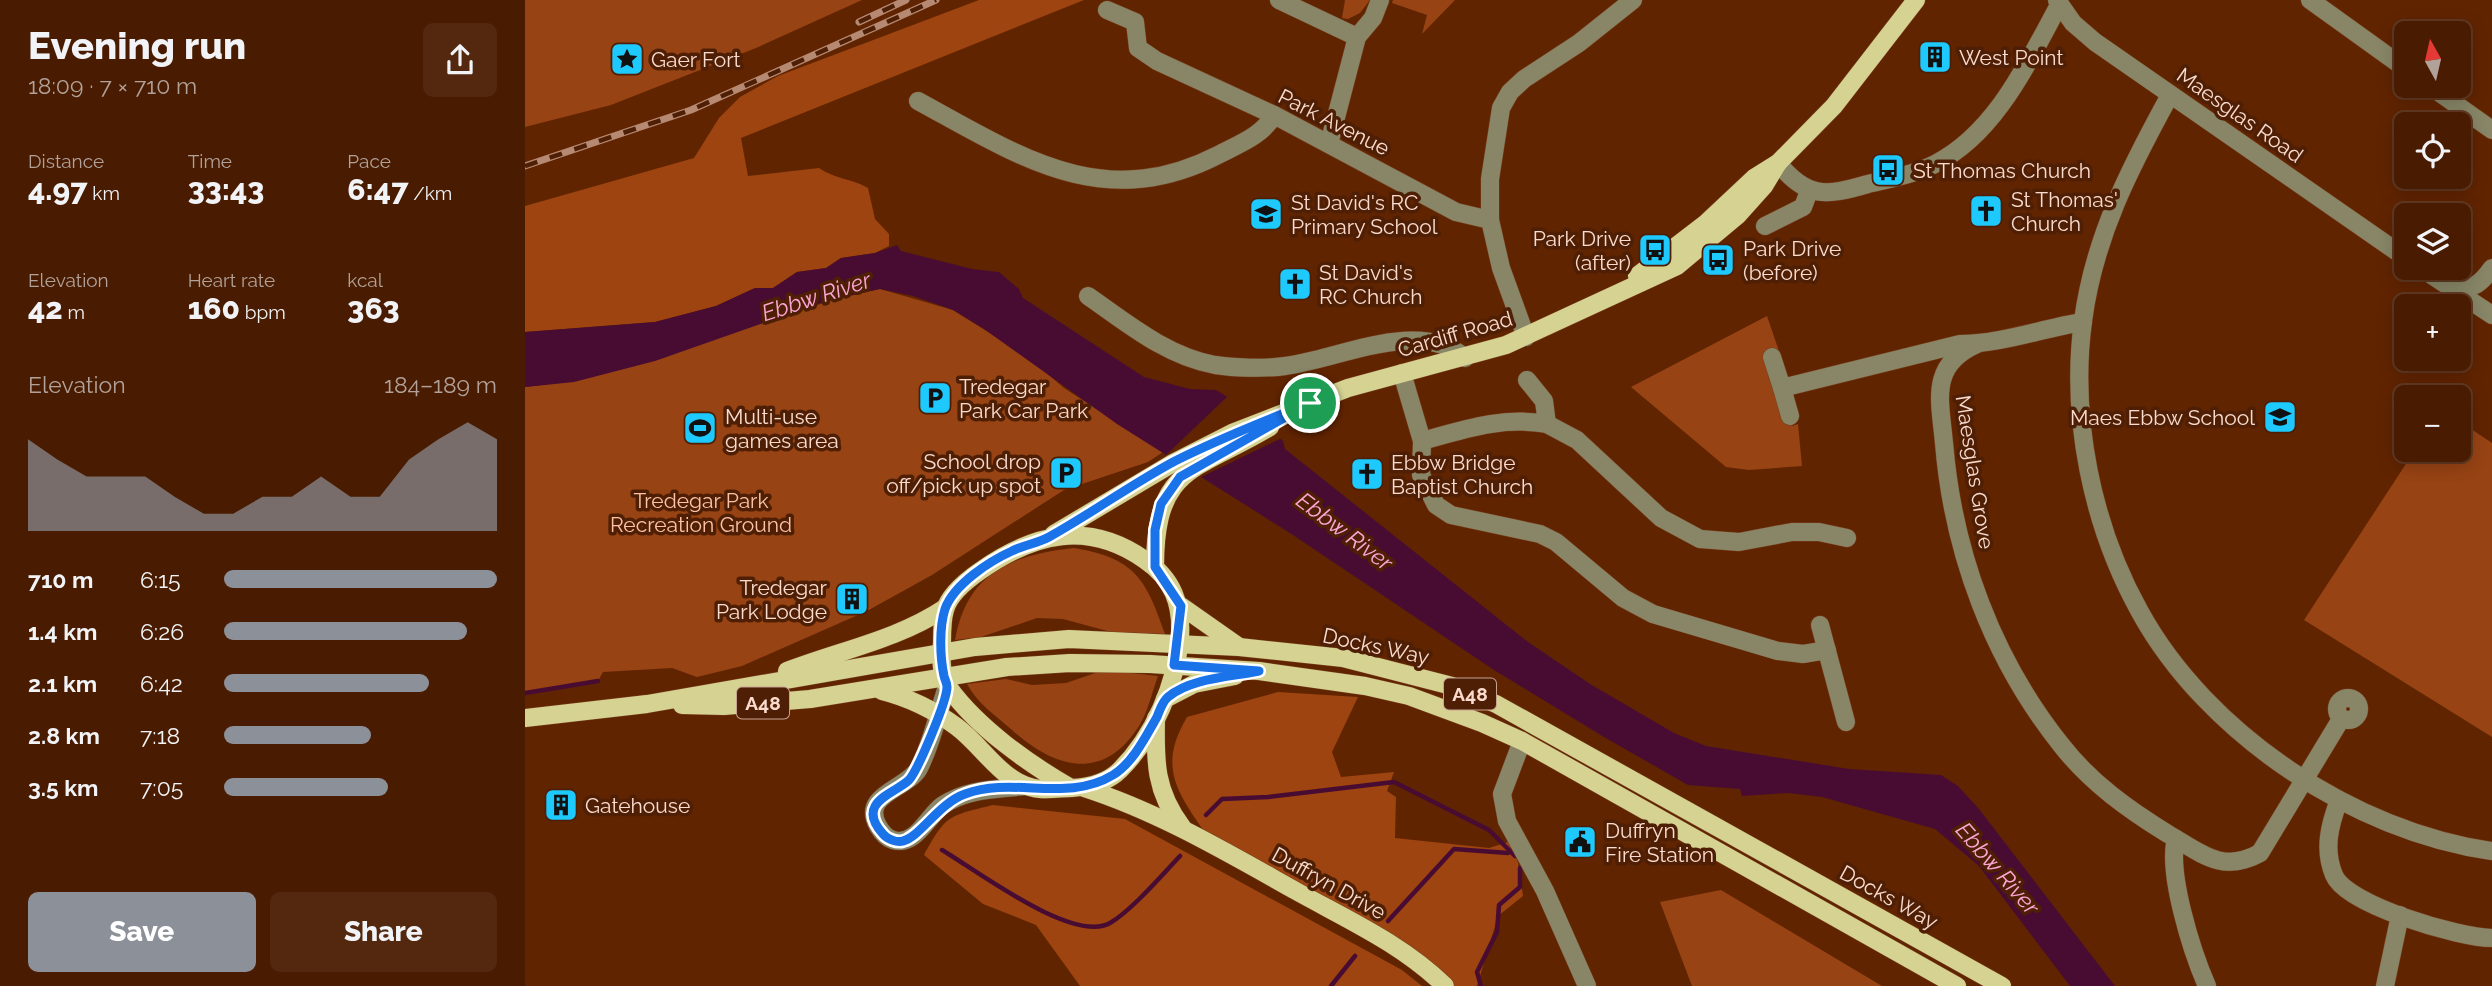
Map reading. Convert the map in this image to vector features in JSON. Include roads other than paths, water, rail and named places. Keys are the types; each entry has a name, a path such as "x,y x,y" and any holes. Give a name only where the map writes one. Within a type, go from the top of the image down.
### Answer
{"main road":[{"name":"Cardiff Road","path":"1045,539 1310,403 1402,373 1465,358 1526,337 1610,297 1705,224 1754,178 1778,163 1834,106 1916,0"},
{"name":"Cardiff Road","path":"1155,567 1155,530 1161,504 1180,468"},
{"path":"1025,786 1041,789 1078,788 1117,773 1131,758 1156,719 1165,699 1179,644 1181,606 1155,567 1127,547 1096,535 1045,539 1012,551 991,563 959,589 945,608 941,653 946,682 1030,764 1078,788"},
{"name":"A48","path":"1181,606 1239,647"},
{"name":"A48","path":"525,718 647,704 752,685 813,661 892,636 924,622 945,608"},
{"name":"Docks Way","path":"752,685 941,653 1069,639 1239,647 1343,658 1452,686 1496,704 2003,986"},
{"name":"Docks Way","path":"878,690 946,682 1046,664 1174,665 1259,671 1338,681 1409,696 1522,741 1957,986"},
{"name":"A48","path":"1165,699 1194,684 1259,671"},
{"name":"A48","path":"647,704 725,706 878,690 902,696 938,714 960,729 1004,773 1025,786"},
{"name":"Duffryn Drive","path":"1156,719 1155,755 1160,788 1167,807 1184,828"},
{"name":"Duffryn Drive","path":"1078,788 1122,800 1184,828 1371,931 1414,958 1445,986"}],"street":[{"path":"1279,0 1357,37"},
{"path":"1329,144 1357,37 1373,18 1380,0"},
{"path":"1526,337 1501,268 1490,220 1496,127 1510,92 1633,0"},
{"path":"2310,0 2394,60"},
{"path":"1778,163 1792,181 1809,191 1845,191 1934,164 1963,146 1993,114 2023,71 2058,2"},
{"name":"Maesglas Road","path":"2058,2 2095,43 2394,250"},
{"name":"Park Avenue","path":"1107,10 1135,22 1138,48 1157,61 1329,144 1456,212 1490,220"},
{"path":"2170,95 2117,196 2100,240 2083,322 2080,401 2084,441 2100,516 2116,561 2140,614 2198,692 2262,750 2339,800 2414,834 2462,847 2492,851"},
{"path":"2447,98 2492,130"},
{"path":"918,101 1019,156 1059,172 1101,179 1171,174 1193,167 1266,130 1273,116"},
{"path":"1765,226 1804,207 1809,191"},
{"path":"2447,286 2473,288 2481,284 2492,268"},
{"path":"2438,280 2492,316"},
{"path":"1088,296 1156,344 1215,365 1282,367 1363,346 1432,342 1451,345 1465,358"},
{"name":"Maesglas Grove","path":"2083,322 2042,328 1977,344 1961,351 1947,367 1939,385 1952,501 1971,580 2010,666 2063,747 2091,778 2127,807 2176,839 2203,855 2226,863 2243,862 2260,853 2341,719"},
{"name":"Maesglas Grove","path":"1782,388 1947,346 1977,344"},
{"path":"1772,357 1790,416"},
{"path":"1402,373 1422,441 1421,475 1427,492 1436,505 1451,515 1540,534 1556,542 1623,598 1653,614 1777,651 1803,654 1827,650"},
{"path":"1527,380 1544,401 1547,424"},
{"path":"1422,441 1502,420 1523,419 1547,424 1577,440 1661,518 1700,539 1739,542 1792,532 1819,532 1847,538"},
{"path":"1820,625 1846,722"},
{"path":"946,682 938,714 918,769 905,784 884,793 877,802 875,821 886,836 903,841 913,836 942,806 964,794 1025,786"},
{"path":"1522,741 1502,794 1507,821 1545,891 1587,986"},
{"path":"2339,800 2330,825 2328,846 2334,875 2350,895 2400,915 2469,936 2492,938"},
{"path":"2176,839 2172,856 2194,956 2207,986"},
{"path":"2385,986 2400,915"}],"water":[{"name":"Ebbw River","path":"897,245 901,251 972,269 999,272 1019,289 1023,298 1144,377 1190,389 1216,390 1226,396 1283,441 1285,449 1528,642 1590,684 1674,733 1706,746 1849,769 1941,775 1958,786 1979,809 2115,986 2070,986 1979,866 1935,829 1822,797 1788,793 1742,796 1740,789 1688,785 1494,670 1290,533 1117,424 953,310 913,296 880,289 829,300 655,361 574,382 525,387 525,332 655,322 716,306 755,288 773,288 797,272 826,268 841,258 875,253"}],"waterway":[{"path":"525,693 598,681"},
{"path":"1206,815 1222,799 1268,797 1394,782 1489,830 1515,856"},
{"path":"1388,921 1454,849 1508,853"},
{"path":"942,850 1025,902 1073,923 1094,927 1110,923 1127,910 1180,856"},
{"path":"1481,986 1477,972 1497,932 1499,905 1520,887 1520,868"},
{"path":"1331,986 1355,956"}],"railway":[{"path":"859,22 906,0"},
{"path":"525,166 691,110 936,0"}],"place":[{"name":"West Point","path":"1935,57"},
{"name":"Gaer Fort","path":"627,59"},
{"name":"St Thomas Church","path":"1888,170"},
{"name":"St Thomas' Church","path":"1986,211"},
{"name":"St David's RC Primary School","path":"1266,214"},
{"name":"Park Drive (after)","path":"1655,250"},
{"name":"Park Drive (before)","path":"1718,260"},
{"name":"St David's RC Church","path":"1295,284"},
{"name":"Tredegar Park Car Park","path":"935,398"},
{"name":"Maes Ebbw School","path":"2280,417"},
{"name":"Multi-use games area","path":"700,428"},
{"name":"School drop off/pick up spot","path":"1066,473"},
{"name":"Ebbw Bridge Baptist Church","path":"1367,474"},
{"name":"Tredegar Park Lodge","path":"852,599"},
{"name":"Gatehouse","path":"561,805"},
{"name":"Duffryn Fire Station","path":"1580,842"}],"park label":[{"name":"Tredegar Park Recreation Ground","path":"701,512"}]}
